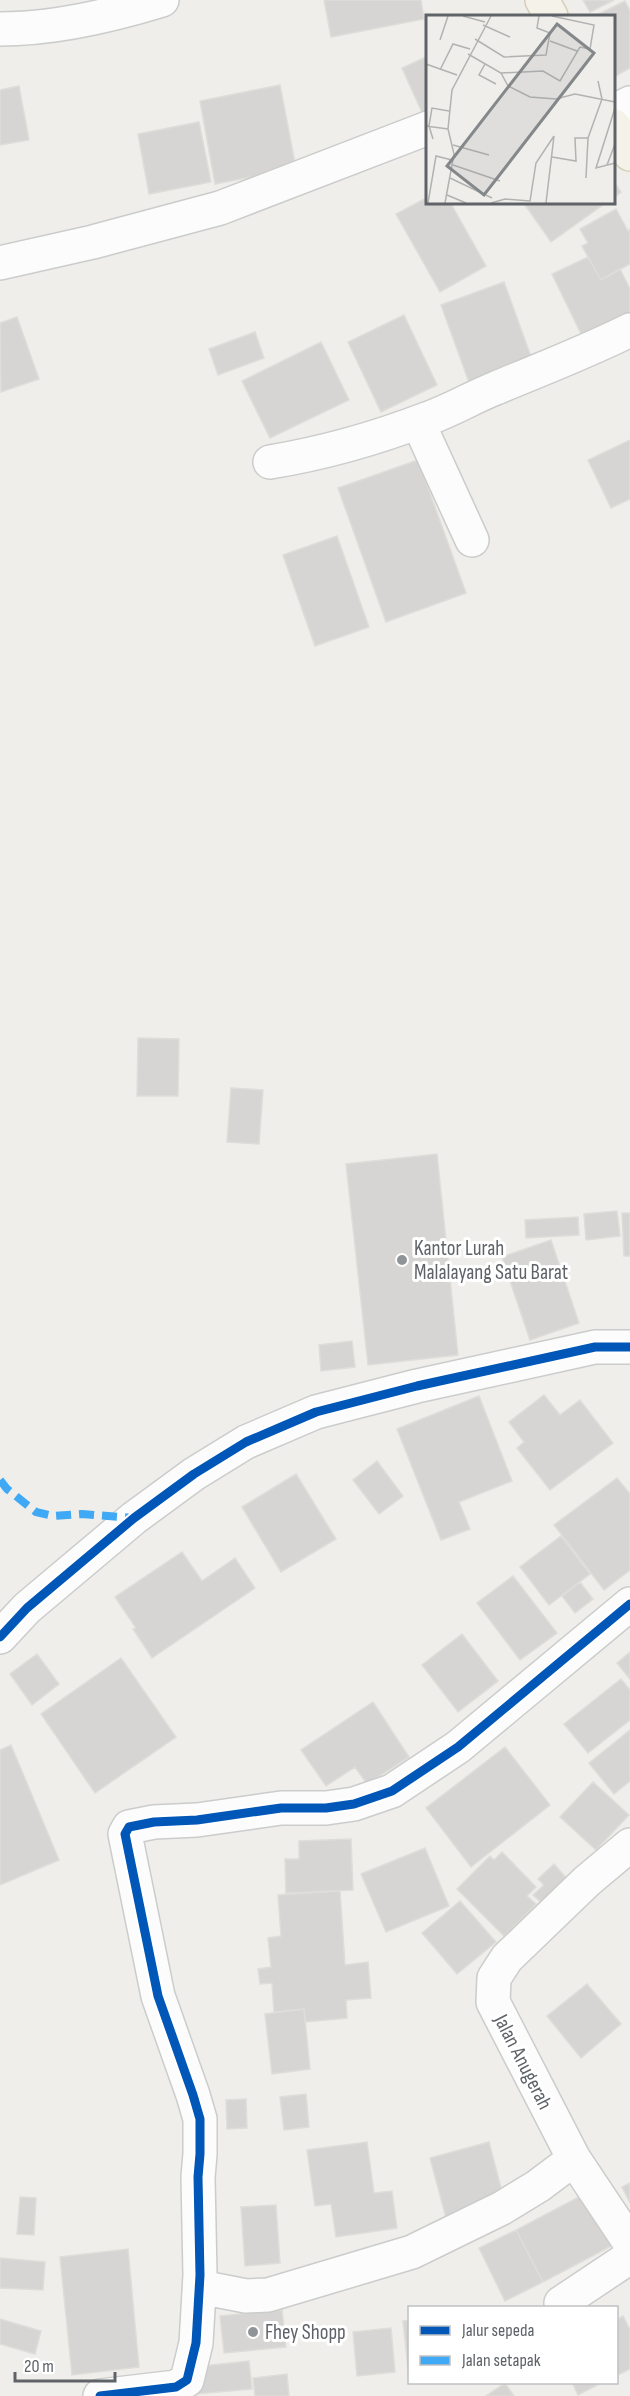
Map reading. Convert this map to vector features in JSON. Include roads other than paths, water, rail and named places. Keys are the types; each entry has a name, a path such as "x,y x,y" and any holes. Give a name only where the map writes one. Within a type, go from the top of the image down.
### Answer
{"main road":[{"path":"542,0 550,15"},
{"path":"615,128 630,154"}],"street":[{"path":"0,29 30,29 62,24 162,0"},
{"path":"615,110 630,103"},
{"path":"0,263 93,242 220,208 426,129"},
{"path":"270,462 333,449 418,422 575,357 630,330"},
{"path":"418,422 472,540"},
{"path":"0,1637 27,1608 134,1518 194,1474 246,1442 316,1412 417,1386 595,1347 630,1347"},
{"path":"100,2396 176,2387 187,2380 196,2343 200,2287 198,2177 201,2154 200,2120 158,1996 125,1834 129,1827 154,1822 197,1820 281,1808 326,1808 354,1804 392,1791 458,1747 630,1604"},
{"name":"Jalan Anugerah","path":"630,1845 588,1881 507,1958 494,1978 493,2002 574,2159 630,2243"},
{"path":"200,2287 246,2296 267,2295 412,2252 502,2208 538,2186 574,2159"},
{"path":"561,2303 630,2257"}],"place":[{"name":"Kantor Lurah Malalayang Satu Barat","path":"402,1260"},
{"name":"Fhey Shopp","path":"253,2332"}]}
